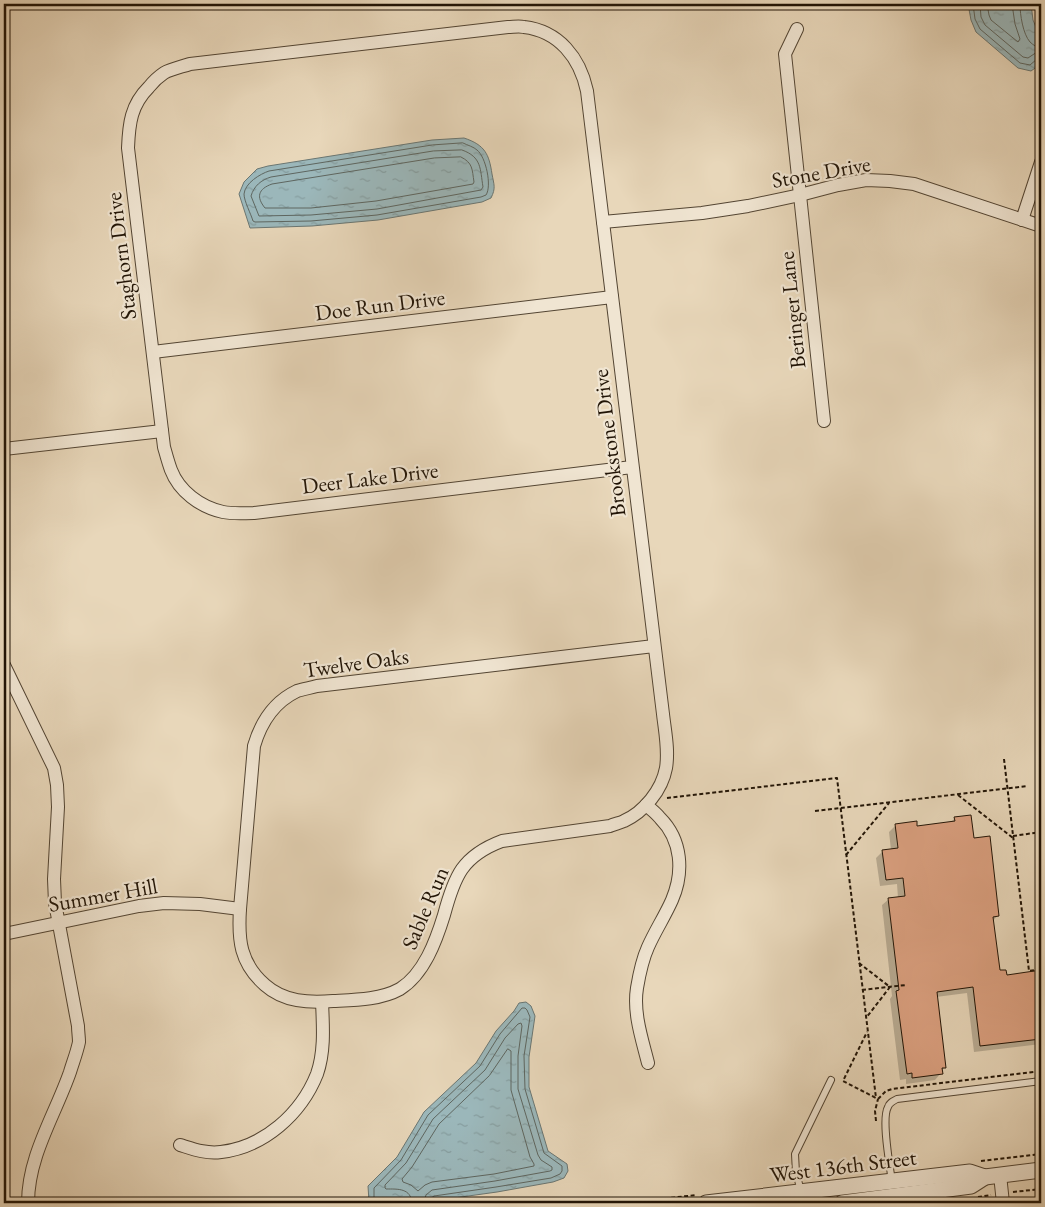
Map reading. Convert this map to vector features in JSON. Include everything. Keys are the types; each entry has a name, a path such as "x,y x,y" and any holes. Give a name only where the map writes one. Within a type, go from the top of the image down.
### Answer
{"street":[{"name":"Brookstone Drive","path":"153,82 164,73 197,63 508,27 524,27 542,31 555,38 574,58 582,72 587,91 664,722 666,769 649,807"},
{"name":"Beringer Lane","path":"797,29 785,54 824,421"},
{"name":"Staghorn Drive","path":"153,82 138,100 132,114 128,148 162,431"},
{"path":"1022,220 1041,162"},
{"name":"Stone Drive","path":"602,222 702,213 748,206 800,195 838,184 866,180 914,184 1041,226"},
{"name":"Doe Run Drive","path":"153,352 612,297"},
{"path":"4,449 162,431"},
{"name":"Deer Lake Drive","path":"162,431 164,447 171,470 176,480 186,492 197,502 222,512 236,514 632,467"},
{"name":"Twelve Oaks","path":"240,909 254,746 258,732 266,718 286,698 299,690 317,686 654,646"},
{"path":"4,665 54,768 58,807 54,879 55,903 78,1026 79,1041 65,1086 35,1159 30,1176 28,1203"},
{"path":"648,1063 637,1018 637,990 647,948 673,898 680,867 679,854 671,834 661,818 649,807"},
{"name":"Sable Run","path":"240,909 239,930 243,955 258,979 269,989 281,996 295,1000 322,1002 368,998 386,994 400,988 421,968 428,957 451,892 462,870 472,858 486,847 502,841 610,826 625,821 649,807"},
{"name":"Summer Hill","path":"4,934 139,906 164,903 200,904 240,909"},
{"path":"180,1145 202,1152 220,1152 241,1148 262,1138 285,1122 305,1098 317,1073 323,1039 322,1002"},
{"name":"West 136th Street","path":"706,1203 802,1198 892,1182 970,1172 992,1176 1041,1170"},
{"path":"992,1176 1003,1198"},
{"name":"West 136th Street","path":"842,1203 971,1186 992,1176"}],"lane":[{"path":"802,1198 796,1173 795,1154 830,1080"},
{"path":"892,1182 885,1118 888,1105 892,1102 897,1099 1041,1080"}],"path":[{"path":"1004,759 1029,971 1041,969"},
{"path":"649,807 664,798 837,778 877,1098 875,1111 877,1128"},
{"path":"815,811 1028,786"},
{"path":"958,794 1013,837 1041,832"},
{"path":"846,855 889,802"},
{"path":"859,963 890,987"},
{"path":"862,990 906,985"},
{"path":"866,1018 890,987"},
{"path":"868,1032 843,1081 877,1098"},
{"path":"877,1098 892,1089 1041,1071"},
{"path":"867,1175 876,1167 880,1152"},
{"path":"973,1197 1003,1198 1041,1189"}],"water":[{"path":"968,4 1031,4 1033,20 1040,37 1041,59 1038,66 1031,71 1018,68 976,32 971,20"},
{"path":"464,138 481,147 489,161 494,184 493,195 482,202 378,220 312,226 250,228 239,194 244,182 257,169 432,140"},
{"path":"526,1002 531,1006 535,1016 529,1057 529,1087 548,1151 567,1164 568,1171 564,1178 553,1182 497,1192 418,1203 394,1200 369,1202 368,1186 397,1157 424,1112 476,1063 496,1031 519,1003"}],"building":[{"path":"971,815 974,838 990,836 999,916 993,917 1000,970 1006,970 1007,975 1041,970 1041,1039 980,1046 973,987 937,992 946,1068 942,1068 943,1074 912,1078 912,1073 907,1074 896,991 899,990 888,898 905,896 903,878 886,880 882,850 898,848 895,824 917,821 917,826 955,821 954,817"}]}
